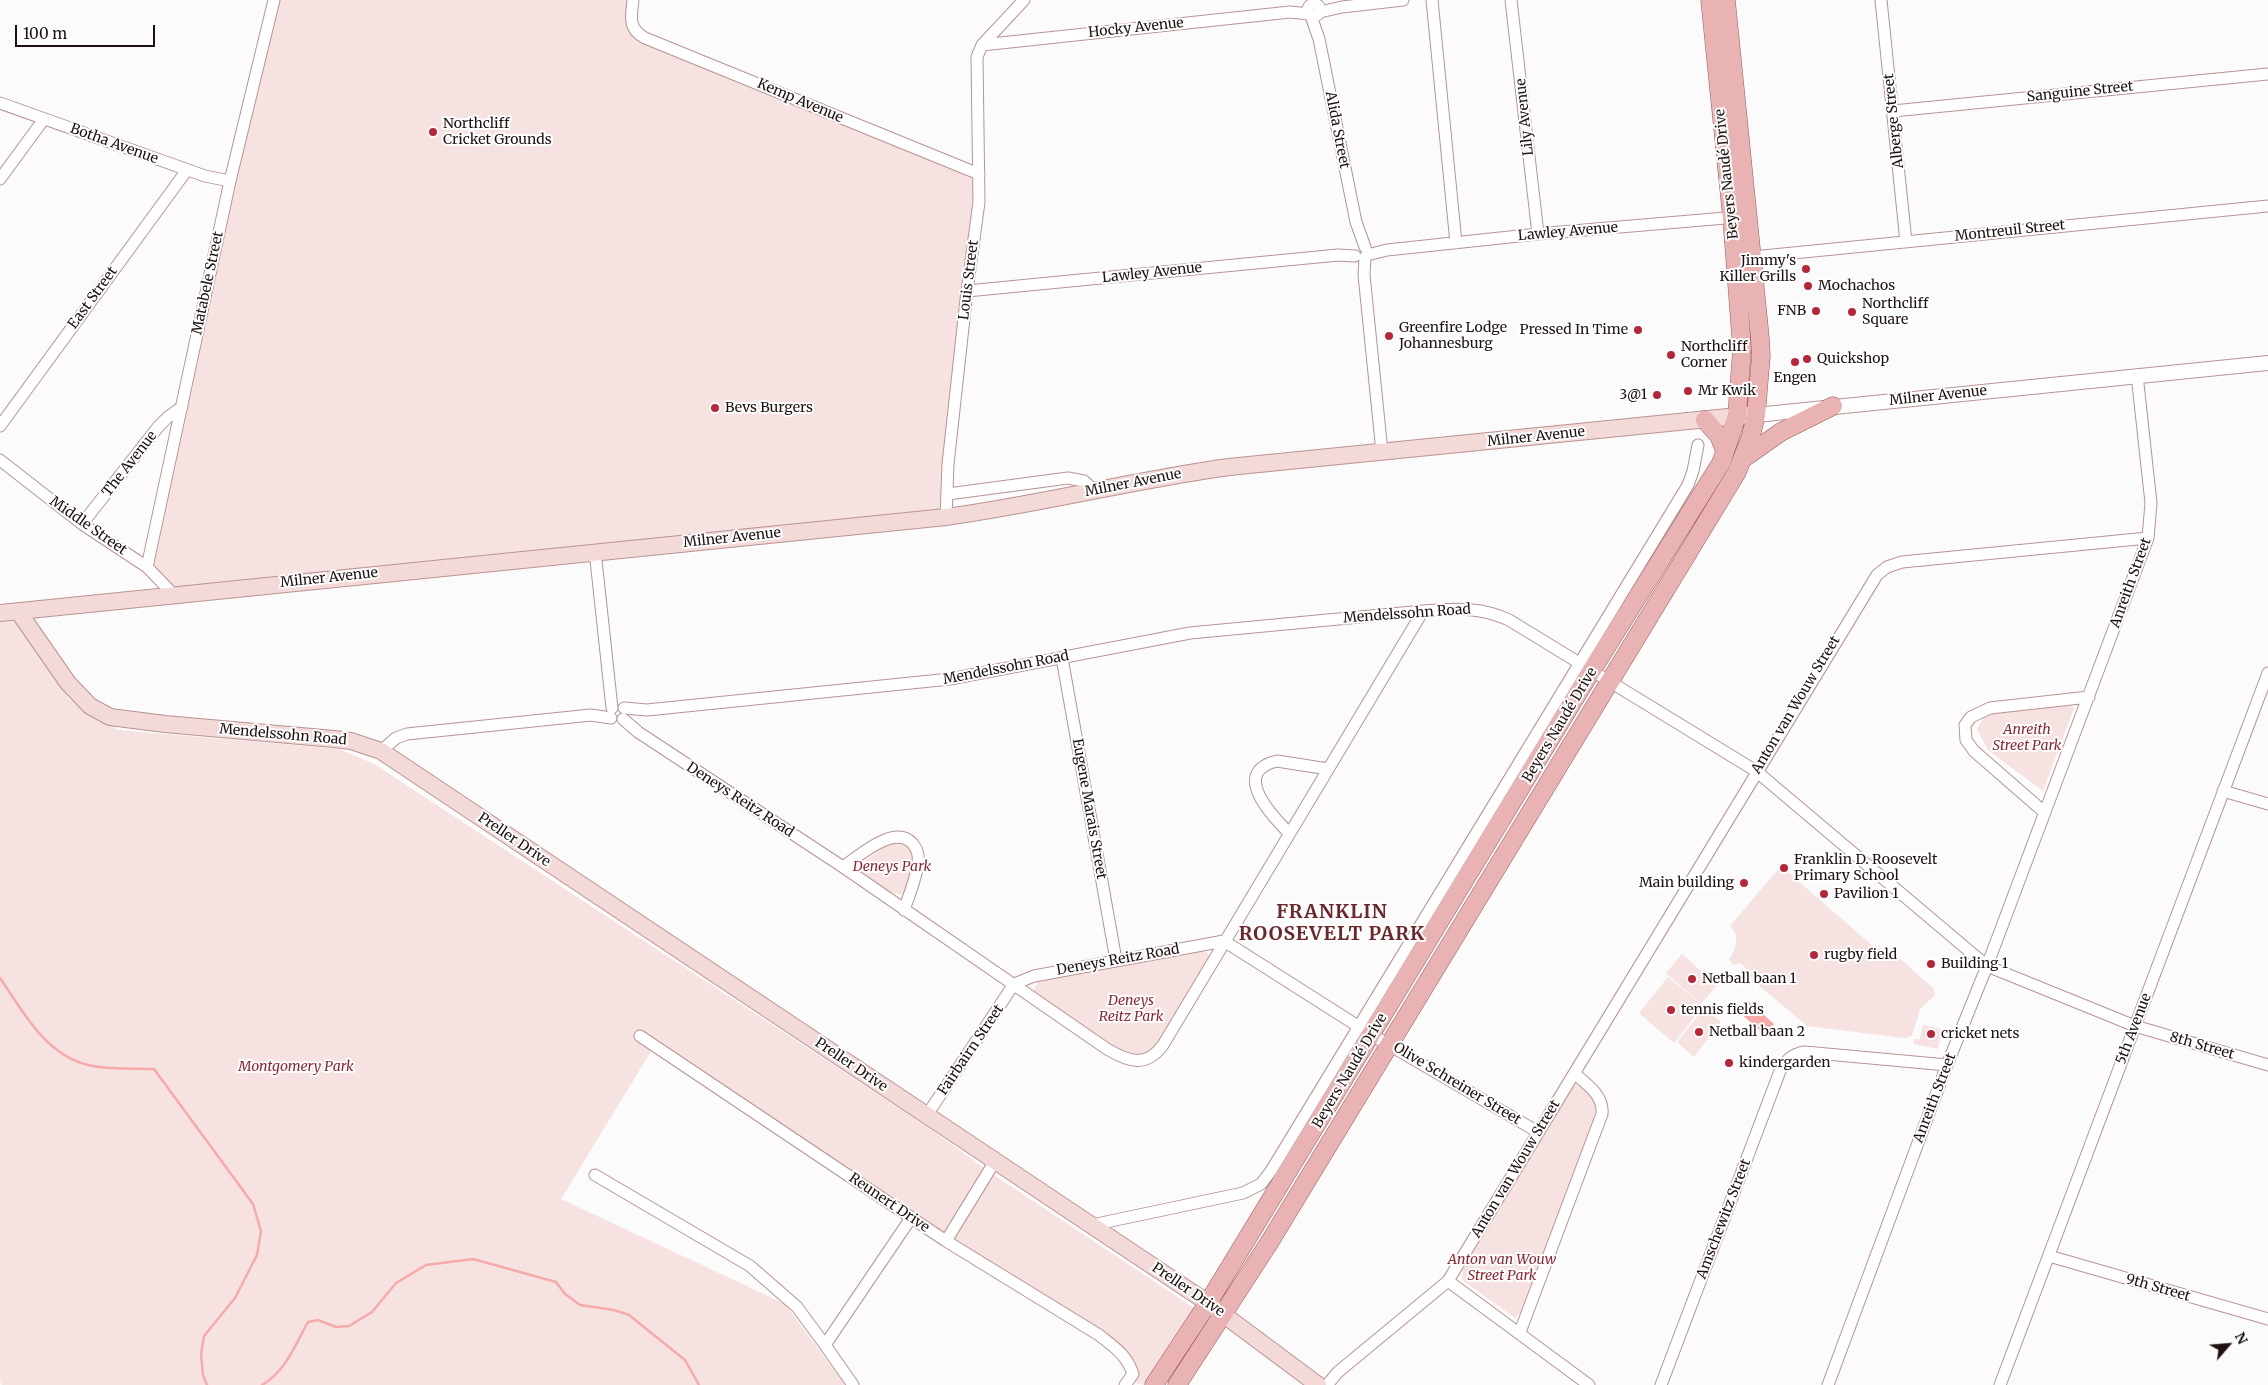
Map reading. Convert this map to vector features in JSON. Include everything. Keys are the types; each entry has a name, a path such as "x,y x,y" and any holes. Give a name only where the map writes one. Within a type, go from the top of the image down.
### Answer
{"main road":[{"name":"Beyers Naudé Drive","path":"1177,1385 1224,1314 1390,1045 1744,458 1756,415 1761,356 1753,257 1740,217 1710,0"},
{"name":"Beyers Naudé Drive","path":"1154,1385 1208,1304 1365,1030 1585,667 1704,493 1725,451 1737,416 1742,349 1740,217 1726,0"},
{"path":"1744,458 1781,432 1833,406"},
{"name":"Milner Avenue","path":"0,613 946,516 984,511 1172,475 1229,467 1756,415"},
{"path":"1706,420 1719,436 1725,451"},
{"name":"Mendelssohn Road","path":"18,611 68,683 90,706 110,717 165,724 334,738 351,741 380,751"},
{"name":"Preller Drive","path":"380,751 1224,1314 1318,1385"}],"street":[{"name":"Kemp Avenue","path":"633,0 631,18 635,32 645,38 980,174"},
{"path":"982,45 1024,0"},
{"name":"Hocky Avenue","path":"982,45 1314,8 1403,0"},
{"path":"1432,0 1456,243"},
{"name":"Lily Avenue","path":"1511,0 1538,234"},
{"name":"Alberge Street","path":"1881,0 1906,242"},
{"name":"Matabele Street","path":"147,567 230,181 272,1"},
{"name":"Alida Street","path":"1314,8 1361,252 1382,452"},
{"name":"Louis Street","path":"946,516 948,464 967,291 978,218 980,174 976,64 982,45"},
{"name":"Sanguine Street","path":"1893,111 2268,74"},
{"name":"Botha Avenue","path":"0,103 216,180 230,181"},
{"path":"0,179 44,119"},
{"name":"East Street","path":"0,426 187,170"},
{"name":"Montreuil Street","path":"1753,257 2268,206"},
{"name":"Lawley Avenue","path":"967,291 1538,234 1740,217"},
{"name":"Milner Avenue","path":"1756,415 2268,363"},
{"name":"Anreith Street","path":"1828,1385 1947,1065 1987,966 2148,538 2151,503 2137,375"},
{"name":"The Avenue","path":"82,524 158,427 182,407"},
{"name":"Beyers Naudé Drive","path":"1585,667 1688,485 1693,472 1698,445"},
{"name":"Middle Street","path":"0,460 82,524 147,567 173,594"},
{"path":"948,494 1068,478 1084,481 1094,490"},
{"name":"Anton van Wouw Street","path":"1327,1385 1338,1372 1448,1281 1876,575 1888,567 1902,562 2148,538"},
{"path":"594,552 610,686 617,713"},
{"name":"Mendelssohn Road","path":"380,751 396,738 407,734 590,715 617,713 638,715 647,710 950,679 1190,633 1472,608 1496,614 1756,771 1987,966 2135,1026"},
{"name":"Deneys Reitz Road","path":"617,713 629,730 638,732 843,867 1117,1055 1127,1059 1143,1061 1156,1054 1163,1045 1423,611"},
{"name":"Eugene Marais Street","path":"1062,658 1116,960"},
{"name":"5th Avenue","path":"2000,1385 2268,673"},
{"path":"2044,812 1974,751 1966,740 1965,725 1975,714 1990,708 2088,697"},
{"path":"1289,833 1259,796 1255,783 1260,771 1270,762 1277,761 1328,769"},
{"path":"2223,791 2268,804"},
{"path":"843,867 882,841 896,836 907,839 916,848 919,860 904,910"},
{"name":"Deneys Reitz Road","path":"1014,984 1034,976 1224,941"},
{"name":"Olive Schreiner Street","path":"1224,941 1365,1030 1538,1132"},
{"name":"Fairbairn Street","path":"927,1115 1014,984"},
{"name":"8th Street","path":"2135,1026 2268,1064"},
{"name":"Beyers Naudé Drive","path":"1092,1225 1243,1193 1260,1184 1271,1171 1365,1030"},
{"name":"Reunert Drive","path":"640,1036 946,1241 1099,1335 1122,1353 1129,1362 1133,1374 1125,1385"},
{"name":"Amschewitz Street","path":"1661,1385 1780,1071 1792,1056 1798,1053 1814,1053 1947,1065"},
{"path":"1520,1332 1602,1114 1602,1103 1575,1074"},
{"path":"946,1241 995,1162"},
{"path":"595,1175 750,1266 797,1307 853,1385"},
{"path":"825,1345 911,1218"},
{"name":"9th Street","path":"2049,1256 2268,1319"},
{"path":"1448,1281 1520,1332 1589,1385"}],"green space":[{"path":"274,0 633,0 635,32 979,174 946,517 173,594 147,567"},
{"name":"Montgomery Park","path":"22,620 69,699 118,730 339,749 374,764 925,1125 991,1173 1200,1312 1145,1385 1131,1382 1113,1351 947,1237 653,1048 561,1199 785,1304 845,1385 2,1385 0,1381 0,622"},
{"name":"Anreith Street Park","path":"2063,700 2074,708 2043,791 1988,750 1977,729 1989,709"},
{"name":"Deneys Park","path":"893,841 909,845 915,863 904,894 893,893 887,890 859,868 863,862"},
{"name":"rugby field","path":"1781,866 1875,948 1889,949 1933,988 1935,995 1920,1009 1912,1036 1904,1038 1807,1026 1756,983 1744,966 1739,963 1733,965 1729,959 1734,951 1736,938 1730,926"},
{"name":"Deneys Reitz Park","path":"1205,951 1210,956 1156,1054 1127,1059 1033,993 1038,981 1044,979"},
{"name":"Netball baan 1","path":"1682,954 1717,985 1701,1004 1666,973"},
{"name":"tennis fields","path":"1668,977 1703,1006 1674,1043 1639,1013"},
{"name":"Netball baan 2","path":"1704,1008 1721,1022 1694,1057 1677,1042"},
{"name":"cricket nets","path":"1923,1025 1942,1029 1938,1049 1914,1044 1914,1039 1920,1039"},
{"name":"Anton van Wouw Street Park","path":"1579,1084 1593,1096 1599,1109 1521,1312 1515,1318 1465,1282 1462,1278 1463,1270 1572,1087"}],"shaded area":[{"path":"1748,1001 1774,1024 1765,1035 1740,1013"}],"waterway":[{"path":"0,978 36,1030 59,1052 73,1060 95,1067 154,1069 253,1204 261,1231 257,1255 235,1298 204,1336 201,1354 203,1375 207,1385"},
{"path":"262,1385 284,1365 308,1322 318,1320 336,1327 349,1326 372,1312 396,1283 426,1265 473,1259 556,1282 565,1294 580,1305 614,1310 629,1315 685,1360 699,1385"}],"place":[{"name":"Northcliff Cricket Grounds","path":"433,132"},
{"name":"Jimmy's Killer Grills","path":"1806,269"},
{"name":"Mochachos","path":"1808,286"},
{"name":"FNB","path":"1816,311"},
{"name":"Northcliff Square","path":"1852,312"},
{"name":"Pressed In Time","path":"1638,330"},
{"name":"Greenfire Lodge Johannesburg","path":"1389,336"},
{"name":"Northcliff Corner","path":"1671,355"},
{"name":"Quickshop","path":"1807,359"},
{"name":"Engen","path":"1795,362"},
{"name":"Mr Kwik","path":"1688,391"},
{"name":"3@1","path":"1657,395"},
{"name":"Bevs Burgers","path":"715,408"},
{"name":"Franklin D. Roosevelt Primary School","path":"1784,868"},
{"name":"Main building","path":"1744,883"},
{"name":"Pavilion 1","path":"1824,894"},
{"name":"rugby field","path":"1814,955"},
{"name":"Building 1","path":"1931,964"},
{"name":"Netball baan 1","path":"1692,979"},
{"name":"tennis fields","path":"1671,1010"},
{"name":"Netball baan 2","path":"1699,1032"},
{"name":"cricket nets","path":"1931,1034"},
{"name":"kindergarden","path":"1729,1063"}],"district":[{"name":"FRANKLIN ROOSEVELT PARK","path":"1332,924"}]}
